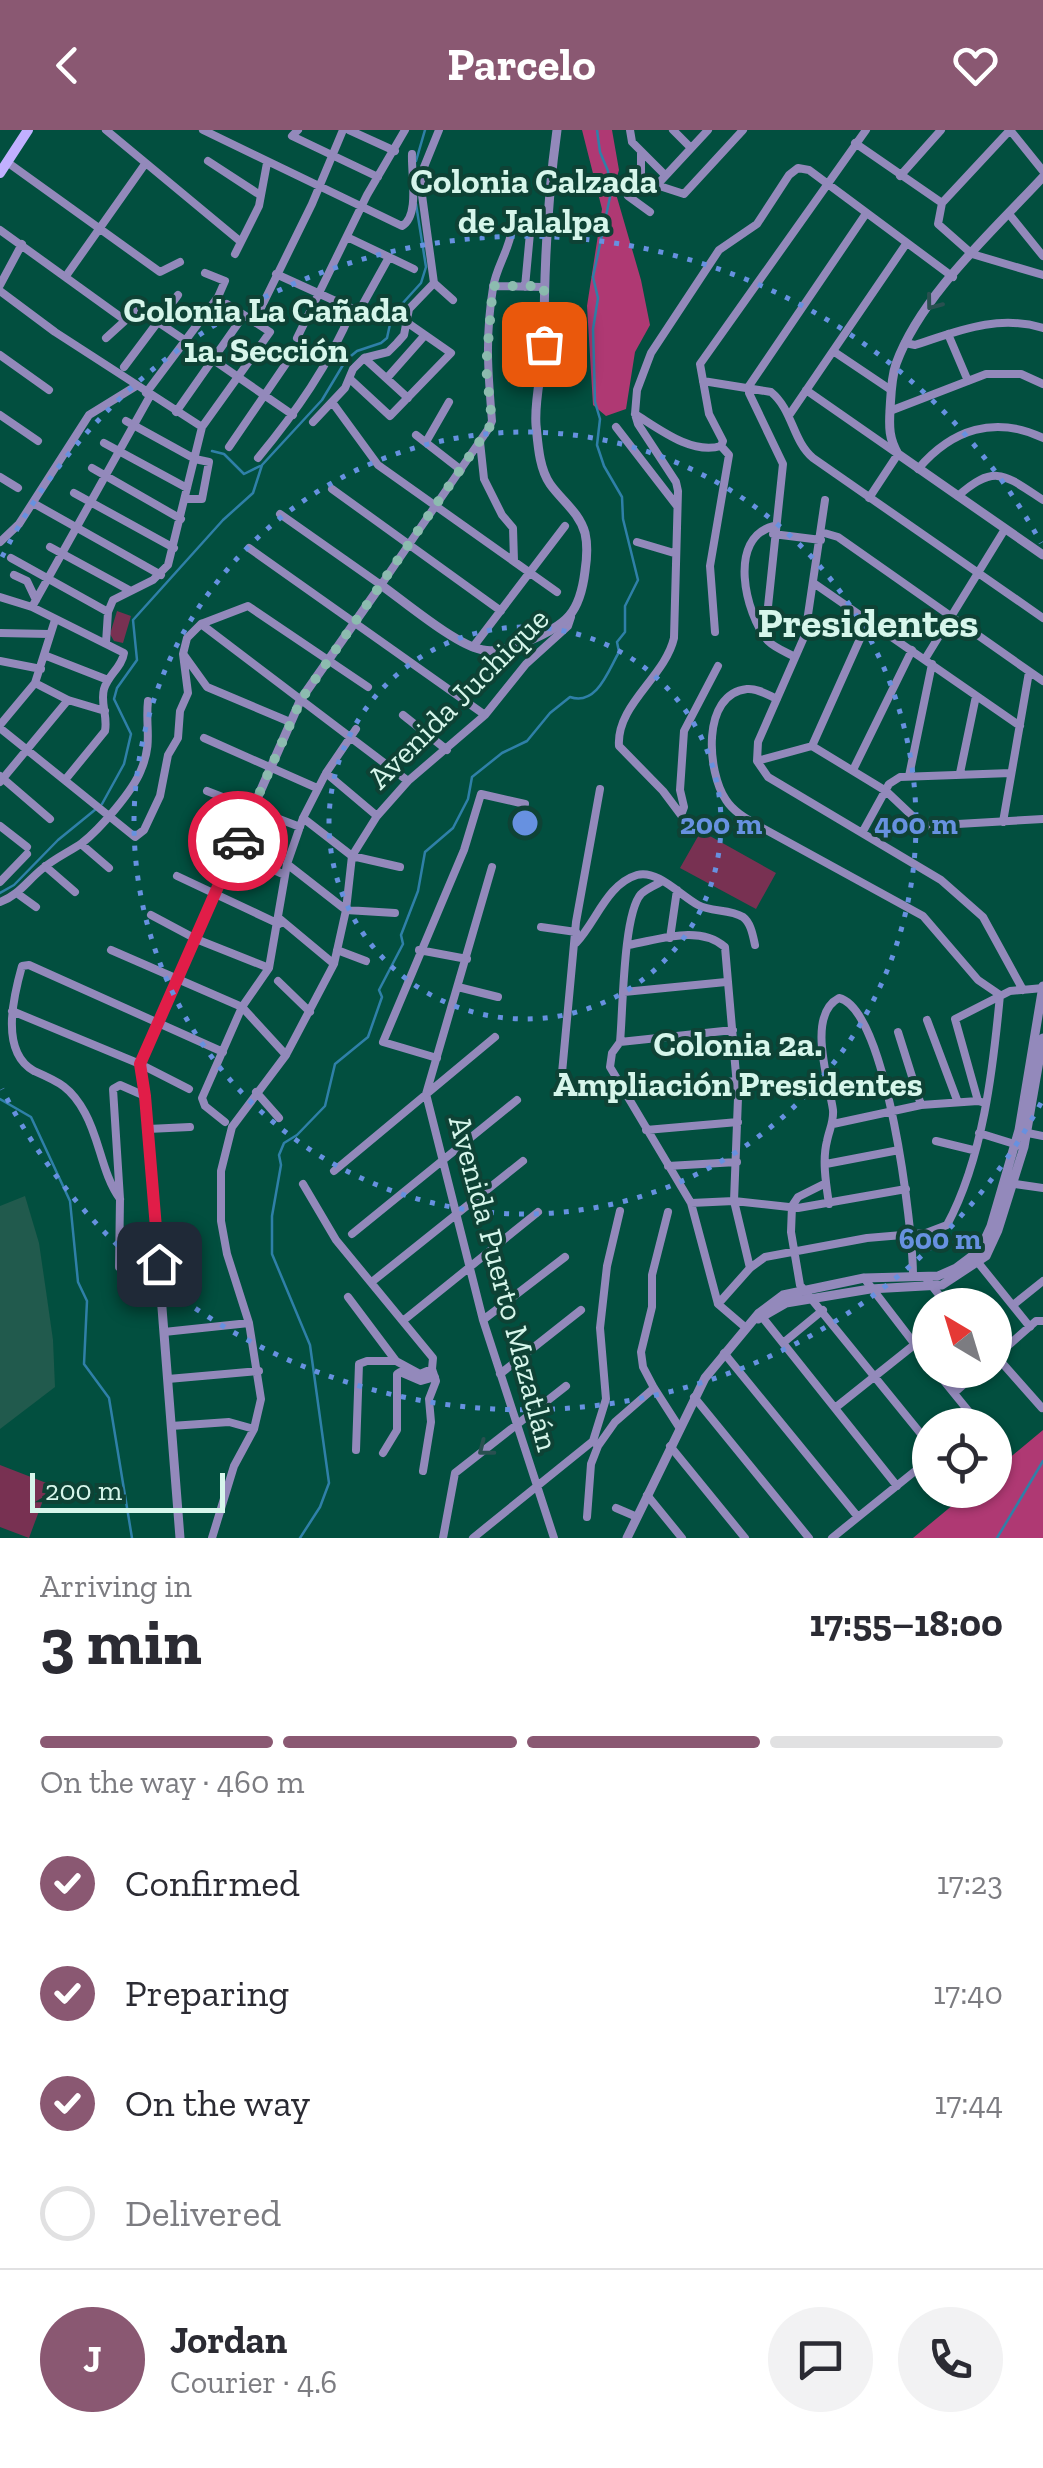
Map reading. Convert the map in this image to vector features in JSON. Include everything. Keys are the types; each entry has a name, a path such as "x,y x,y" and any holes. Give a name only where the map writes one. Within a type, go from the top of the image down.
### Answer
{"main road":[{"path":"0,173 28,130"}],"street":[{"path":"106,130 241,242"},
{"path":"204,130 402,226 413,213 412,154"},
{"path":"298,130 292,136 378,177"},
{"path":"255,320 346,130 395,151"},
{"path":"298,338 362,206 406,130"},
{"path":"439,130 424,167 422,195 434,283 453,300"},
{"path":"280,514 474,647 492,651 518,644 571,616 581,600 586,543 580,521 548,480 540,454 536,398 544,344 544,286 557,130"},
{"path":"630,130 632,142 665,174"},
{"path":"674,130 691,148"},
{"path":"656,186 708,130"},
{"path":"642,180 679,194 688,191 742,130"},
{"path":"715,632 710,566 729,455 721,446 709,414 700,364 866,130"},
{"path":"900,176 941,130"},
{"path":"898,454 892,443 891,390 906,343 929,306 972,254 1043,174 1010,130 942,203 938,224 972,254 1043,275"},
{"path":"856,143 942,203"},
{"path":"641,152 642,180 628,196 650,212"},
{"path":"208,161 260,195"},
{"path":"7,162 160,272 180,262"},
{"path":"235,254 255,215 267,163"},
{"path":"66,276 145,164"},
{"path":"718,666 684,731 680,790 684,807 680,815 663,791 625,754 618,738 624,722 671,652 674,638 676,482 635,414 636,390 651,353 719,250 757,224 789,175 798,168 809,170 953,277"},
{"path":"1009,214 1043,256"},
{"path":"765,635 783,464 749,394 749,386 865,215"},
{"path":"180,1538 140,1064 301,700 492,421 486,367 493,286 510,246 512,229 530,232 525,288"},
{"path":"0,230 122,318 128,318"},
{"path":"347,237 414,269"},
{"path":"22,244 0,288 55,332 121,370 136,386 202,427"},
{"path":"790,414 906,244"},
{"path":"258,458 293,415 388,258"},
{"path":"34,604 120,452 130,424 218,297 225,281 205,273"},
{"path":"276,274 355,312 389,322 405,322 451,353 390,416 350,379"},
{"path":"313,422 350,379 352,369 364,358 388,352 404,336 405,322 418,297 434,283"},
{"path":"493,286 544,286"},
{"path":"121,370 178,295"},
{"path":"106,643 108,612 113,600 161,574 174,548 202,427 269,335 269,329 227,304"},
{"path":"106,338 140,310 186,341"},
{"path":"176,412 244,315"},
{"path":"906,343 915,345 1002,321 1043,328"},
{"path":"948,334 968,381"},
{"path":"387,378 425,335"},
{"path":"199,350 293,415"},
{"path":"833,351 891,390"},
{"path":"230,447 294,352"},
{"path":"0,354 49,390"},
{"path":"364,358 408,398"},
{"path":"890,410 986,374 1021,374 1043,384"},
{"path":"703,381 772,392 790,414 802,449 1043,618"},
{"path":"0,542 16,528 89,415 136,386"},
{"path":"806,390 1043,555"},
{"path":"332,402 378,465 557,592"},
{"path":"426,442 449,402"},
{"path":"635,414 681,441 706,448 721,446"},
{"path":"0,415 38,441"},
{"path":"130,424 195,459 209,462 202,499 186,498"},
{"path":"616,427 677,506"},
{"path":"918,468 940,446 979,428 1010,427 1043,438"},
{"path":"416,435 461,470"},
{"path":"480,442 484,479 512,528 514,562"},
{"path":"104,443 187,488"},
{"path":"869,498 898,454"},
{"path":"92,468 181,519"},
{"path":"958,496 984,476 994,474 1014,480 1043,500"},
{"path":"0,476 18,488"},
{"path":"332,490 501,611"},
{"path":"74,493 174,548"},
{"path":"825,500 805,635 758,742 757,761 768,777 934,875 983,916 1024,990"},
{"path":"33,503 161,574"},
{"path":"474,647 564,526"},
{"path":"909,776 928,662 1005,529"},
{"path":"795,657 771,644 750,612 744,569 757,534 774,530 838,537 1043,681"},
{"path":"637,542 674,553"},
{"path":"50,548 128,590"},
{"path":"249,548 484,715"},
{"path":"11,558 108,612"},
{"path":"14,575 28,581 34,604"},
{"path":"815,584 1020,726"},
{"path":"0,597 34,604 55,620 121,650 123,660 108,680 102,701 106,730 64,780"},
{"path":"55,620 35,682 0,726 129,835 140,835 144,830 160,796 168,755 178,738 180,711 188,694 183,654 187,638 200,624 248,606 368,688"},
{"name":"Avenida Juchique","path":"212,1538 234,1466 254,1429 261,1399 249,1323 224,1245 222,1171 232,1127 286,1055 334,964 352,856 377,816 408,781 484,715 526,664 568,626 571,616"},
{"path":"812,746 868,621"},
{"path":"200,624 245,661 354,732 408,781"},
{"path":"0,633 49,634"},
{"path":"854,770 912,650"},
{"path":"44,654 108,680"},
{"path":"183,654 207,687 290,722"},
{"path":"0,661 41,669"},
{"path":"1002,822 1029,672"},
{"path":"35,682 68,700 105,711"},
{"path":"778,699 757,690 742,690 724,704 712,727 710,755 720,789 736,812 924,916 978,980 1000,995"},
{"path":"960,773 976,696"},
{"path":"50,819 1,779 68,700"},
{"path":"0,902 18,894 45,866 80,844 141,772 151,736 148,701"},
{"path":"404,715 447,750"},
{"path":"692,717 712,727"},
{"path":"225,1122 202,1102 242,1007 269,968 287,864 302,822 317,788 354,732"},
{"path":"204,738 317,788"},
{"path":"757,761 812,746 886,791 923,826 1043,819"},
{"path":"326,773 377,816"},
{"path":"862,833 894,780 909,776 1011,773"},
{"path":"562,1073 576,932 600,788"},
{"path":"207,790 252,809 302,822 352,856 400,867"},
{"path":"437,1058 383,1042 464,850 481,794 525,804"},
{"path":"0,826 27,851 0,882"},
{"path":"202,838 285,875"},
{"path":"80,844 109,868"},
{"path":"287,864 346,910 395,913"},
{"path":"45,866 76,892"},
{"name":"Avenida Puerto Mazatlán","path":"492,867 426,1094 483,1320 554,1538"},
{"path":"576,943 612,892 625,881 644,874 696,904 742,917 750,926 755,945"},
{"path":"177,876 214,896 279,921 334,964"},
{"path":"661,882 638,898 628,945 620,1042 610,1067 692,1203 718,1304 746,1328"},
{"path":"670,938 677,890"},
{"path":"18,894 36,907"},
{"path":"150,915 196,939 269,968"},
{"path":"541,928 576,932"},
{"path":"628,945 688,934 720,942 726,952 737,1080 734,1201 750,1268"},
{"path":"111,950 242,1007 286,1055"},
{"path":"337,950 366,962"},
{"path":"419,950 467,959"},
{"path":"120,1199 86,1114 64,1085 31,1070 14,1053 9,1039 12,1011 24,964 222,1052"},
{"path":"278,981 310,1012"},
{"path":"624,992 726,982"},
{"path":"458,987 498,997"},
{"path":"982,1102 954,1019 1000,995 1043,988 1034,1096"},
{"path":"718,1304 765,1257 867,1238 942,1230 948,1225 979,1133 1000,995"},
{"path":"830,1204 826,1143 833,1124 822,1049 826,1012 833,1000 839,998 855,1006 864,1020 892,1112 913,1235 913,1276"},
{"path":"12,1011 190,1089"},
{"path":"927,1020 957,1100"},
{"path":"620,1042 734,1030"},
{"path":"898,1032 921,1105"},
{"path":"334,1171 496,1037"},
{"path":"759,1317 786,1303 950,1282 992,1246 1034,1096 1043,1038"},
{"path":"622,1091 737,1080"},
{"path":"118,1266 120,1199 113,1089 116,1085 145,1096"},
{"path":"256,1092 279,1118"},
{"path":"352,1234 517,1100"},
{"path":"833,1124 921,1105 957,1100 982,1102"},
{"path":"646,1130 738,1122"},
{"path":"148,1129 190,1127"},
{"path":"1023,1132 1043,1136"},
{"path":"979,1133 1020,1146"},
{"path":"936,1141 974,1150"},
{"path":"826,1164 899,1150"},
{"path":"373,1280 523,1160"},
{"path":"668,1166 736,1162"},
{"path":"826,1183 798,1197 792,1206 794,1251 803,1290 824,1310 912,1422"},
{"path":"1009,1183 1043,1188"},
{"path":"303,1184 323,1221 433,1358 423,1471"},
{"path":"692,1203 830,1204 906,1189"},
{"path":"587,1517 589,1475 606,1400 600,1328 607,1266 620,1211"},
{"path":"404,1320 538,1212"},
{"path":"668,1212 652,1275 652,1307 641,1352 654,1388 679,1427"},
{"path":"483,1320 565,1257"},
{"path":"627,1538 694,1397 724,1352 783,1295 864,1278 925,1277 976,1260"},
{"path":"976,1260 1014,1306 1036,1323 1012,1343"},
{"path":"925,1277 932,1287"},
{"path":"864,1278 912,1342"},
{"path":"1014,1306 1043,1281"},
{"path":"348,1296 396,1361 420,1374 433,1373"},
{"path":"500,1374 581,1310"},
{"path":"783,1343 824,1310"},
{"path":"759,1317 897,1486"},
{"path":"164,1332 249,1323"},
{"path":"835,1408 912,1347"},
{"path":"724,1352 858,1517"},
{"path":"356,1450 359,1364 367,1360 396,1361"},
{"path":"168,1378 258,1370"},
{"path":"383,1453 397,1430 397,1374 421,1381 433,1373"},
{"path":"1012,1374 1042,1408"},
{"path":"443,1538 455,1473 566,1386"},
{"path":"473,1538 596,1443 654,1388"},
{"path":"950,1388 966,1408"},
{"path":"954,1393 960,1388"},
{"path":"694,1397 809,1538"},
{"path":"172,1426 229,1422 254,1429"},
{"path":"670,1446 745,1538"},
{"path":"832,1538 912,1474"},
{"path":"647,1495 682,1538"},
{"path":"616,1508 637,1517"},
{"path":"846,1527 854,1538"}],"shaded area":[{"path":"582,130 612,130 619,170 614,187 650,325 635,352 626,409 606,416 593,405 587,306 602,209"},
{"path":"117,611 131,616 123,643 114,641 110,634"},
{"path":"701,831 776,873 756,909 680,868"},
{"path":"25,1196 39,1243 53,1340 55,1387 0,1429 0,1206"},
{"path":"1043,1430 1043,1538 913,1538 949,1508 1012,1508 1012,1456"},
{"path":"0,1465 49,1484 29,1538 0,1527"}],"waterway":[{"path":"416,161 425,130"},
{"path":"300,1538 320,1507 329,1483 310,1345 272,1254 279,1155 284,1143 325,1106 335,1064 368,1037 382,997 379,990 403,944 401,935 418,891 425,852 453,828 468,799 472,777 502,753 527,741 550,713 570,697 588,696 600,685 619,652 617,642 625,632 625,606 638,580 623,519 622,497 597,445 600,419 595,402 593,329 598,298 593,277 610,197 597,130"},
{"path":"102,804 124,764 131,734 114,699 117,688 137,660 133,620 223,520 253,493 262,465 322,400 346,360 387,338 392,315 421,283 426,267 416,204"},
{"path":"212,451 224,454 244,474 260,466"},
{"path":"0,893 14,885 58,840 96,809"},
{"path":"0,1099 31,1117 70,1201 78,1282 87,1301 84,1364 109,1398 132,1538"},
{"path":"997,1538 1043,1461"}],"way so far":[{"path":"238,841 301,700 489,428 492,421 486,367 493,286 544,286 544,344"}],"district":[{"name":"Colonia Calzada de Jalalpa","path":"534,201"},
{"name":"Colonia La Cañada 1a. Sección","path":"266,330"},
{"name":"Presidentes","path":"868,622"},
{"name":"Colonia 2a. Ampliación Presidentes","path":"738,1064"}],"route":[{"path":"159,1264 140,1064 238,841"}]}
